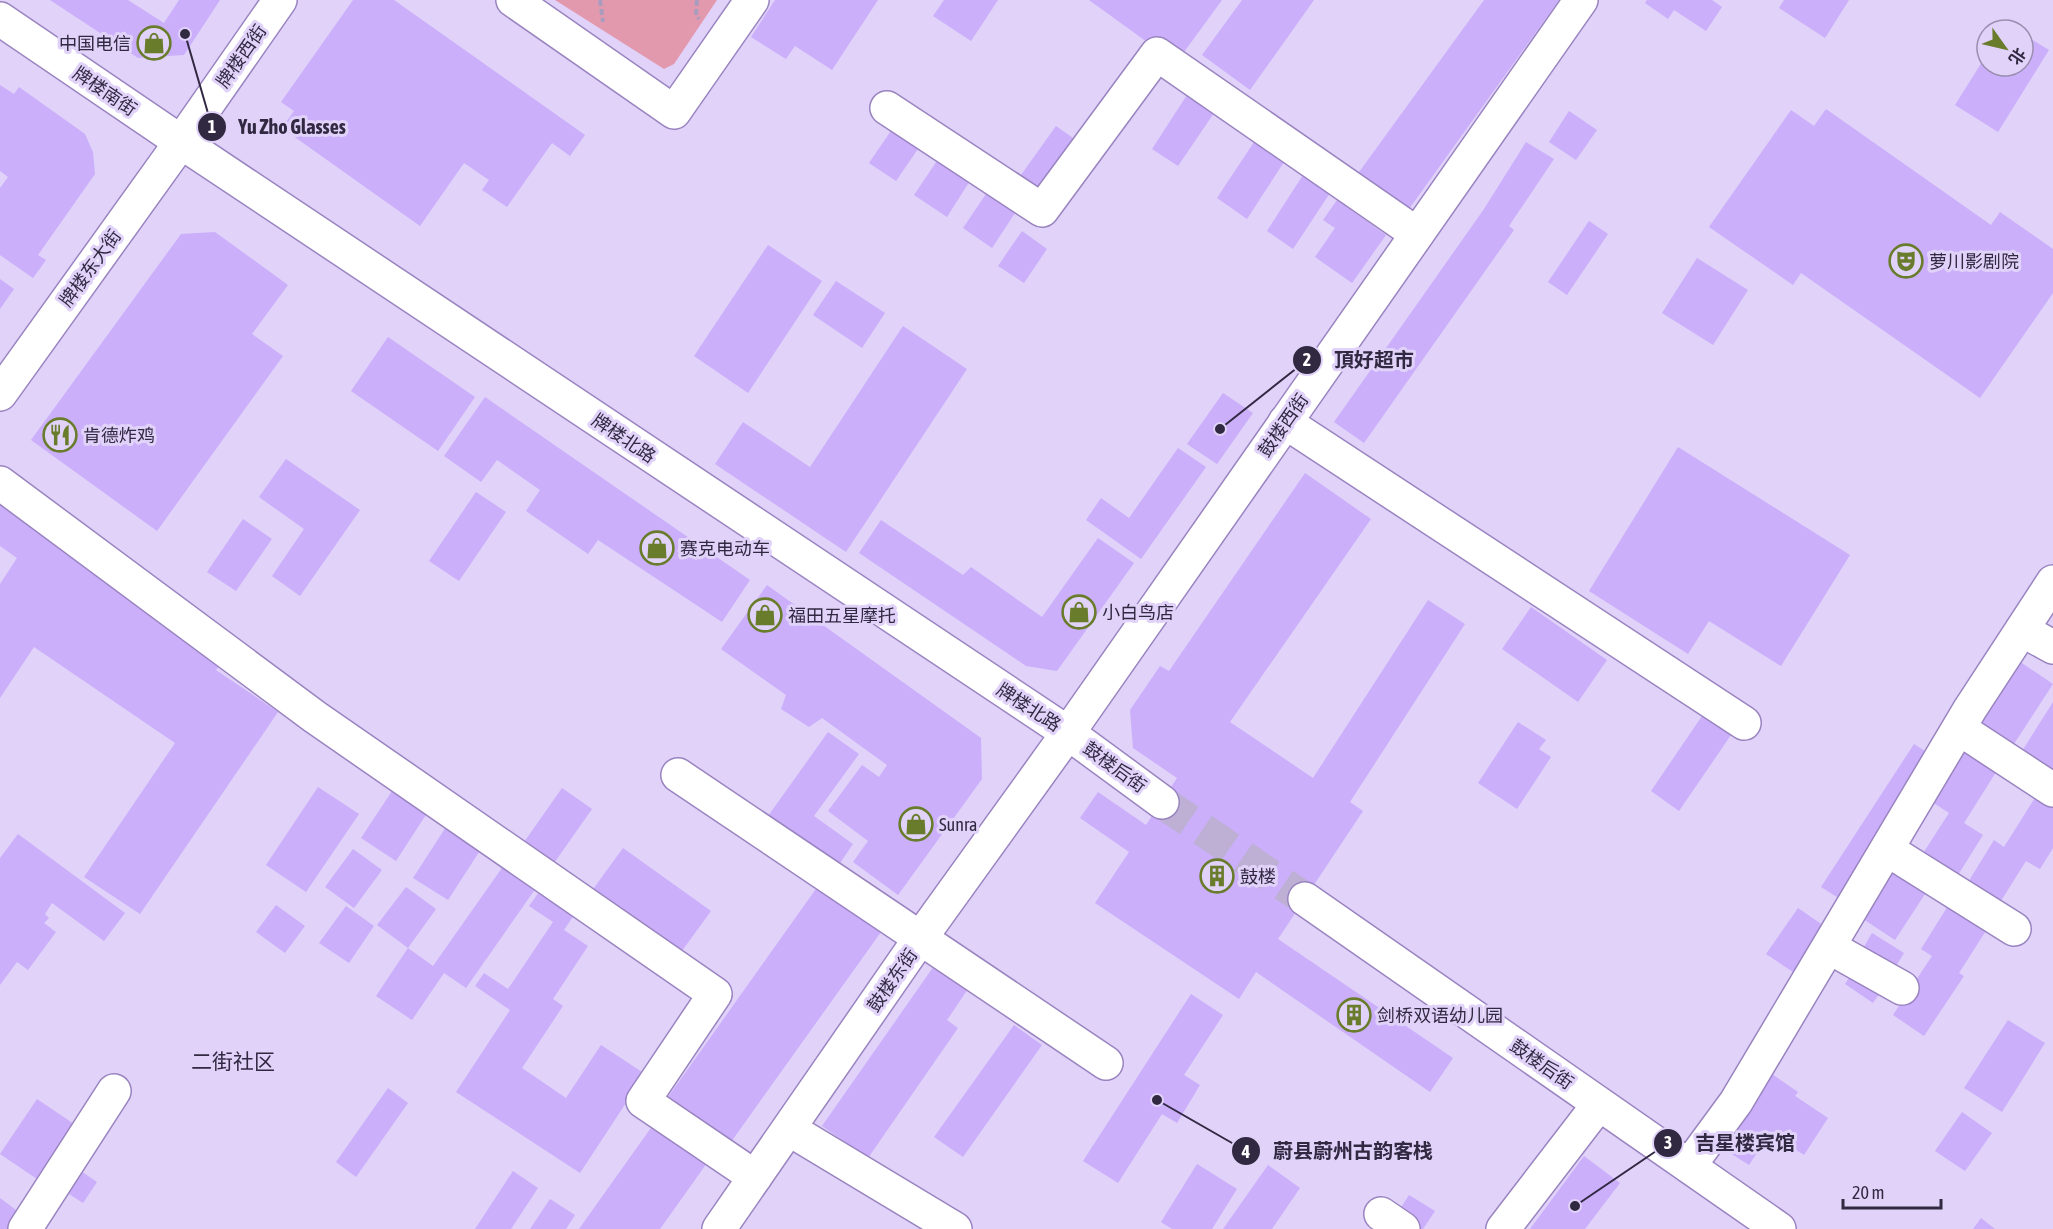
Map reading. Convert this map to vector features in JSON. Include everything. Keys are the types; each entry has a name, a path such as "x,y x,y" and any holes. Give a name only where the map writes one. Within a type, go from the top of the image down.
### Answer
{"street":[{"name":"牌楼西街","path":"181,142 280,0"},
{"path":"513,0 674,112 752,0"},
{"name":"鼓楼西街","path":"1068,733 1581,0"},
{"name":"牌楼南街","path":"0,19 181,142"},
{"path":"887,108 1042,210 1157,54 1417,234"},
{"name":"牌楼东大街","path":"0,394 181,142"},
{"name":"牌楼北路","path":"181,142 1068,733"},
{"path":"1285,422 1744,723"},
{"path":"0,483 315,717 715,994 643,1101 755,1177"},
{"path":"1689,1166 1736,1102 1960,729 2053,582"},
{"path":"2022,630 2053,647"},
{"path":"1960,729 2053,790"},
{"name":"鼓楼后街","path":"1068,733 1162,802"},
{"name":"鼓楼东街","path":"719,1229 919,940 1068,733"},
{"path":"678,775 919,940 1106,1063"},
{"path":"1888,850 2014,929"},
{"name":"鼓楼后街","path":"1305,899 1779,1229"},
{"path":"1829,947 1902,988"},
{"path":"25,1229 114,1091"},
{"path":"1503,1229 1599,1104"},
{"path":"789,1129 955,1229"}],"shaded area":[{"path":"555,0 717,0 674,64 664,69"}],"building":[{"path":"50,0 128,0 164,23 179,0 220,0 184,55 138,58"},
{"path":"353,0 394,0 585,135 570,156 552,143 507,207 482,190 489,180 464,163 420,226 282,128 294,111 281,102"},
{"path":"775,0 878,0 832,70 795,46 786,59 751,37"},
{"path":"944,0 998,0 971,41 933,16"},
{"path":"1089,0 1222,0 1176,63"},
{"path":"1242,0 1314,0 1250,90 1202,55"},
{"path":"1484,0 1559,0 1404,216 1354,179"},
{"path":"1647,0 1712,0 1722,7 1706,31 1674,10 1668,19 1645,3"},
{"path":"1784,0 1849,0 1825,38 1779,8"},
{"path":"2035,41 2049,50 2035,73"},
{"path":"1975,73 1975,78 2032,78 1998,132 1955,105"},
{"path":"0,85 14,94 19,87 85,134 93,152 95,174 38,255 46,260 33,278 0,255 0,188 8,177 0,171"},
{"path":"1187,95 1214,113 1178,166 1152,149"},
{"name":"萝川影剧院","path":"1826,109 1991,225 2000,212 2053,249 2053,293 1980,398 1801,273 1793,285 1709,227 1791,110 1814,126"},
{"path":"1569,111 1597,130 1576,160 1549,142"},
{"path":"895,125 922,143 896,181 869,163"},
{"path":"1056,126 1083,145 1042,201 1016,182"},
{"path":"1256,139 1286,159 1247,219 1217,198"},
{"path":"1526,142 1554,159 1509,226 1514,230 1364,443 1334,422 1484,209"},
{"path":"941,155 973,176 947,217 914,195"},
{"path":"1303,175 1330,193 1293,249 1267,231"},
{"path":"990,188 1019,207 992,248 963,228"},
{"path":"1337,200 1386,235 1352,283 1315,257 1335,228 1323,220"},
{"path":"1589,221 1608,234 1567,295 1548,282"},
{"path":"1022,231 1047,249 1024,283 998,266"},
{"path":"215,232 288,285 252,334 283,356 157,531 31,440 181,234"},
{"path":"768,245 822,281 748,393 694,356"},
{"path":"1697,258 1748,290 1713,345 1662,313"},
{"path":"0,279 14,289 0,309"},
{"path":"836,281 885,313 862,348 813,315"},
{"path":"903,326 967,369 846,552 715,464 743,422 810,467"},
{"path":"388,337 475,397 438,451 351,391"},
{"path":"1223,393 1253,413 1217,464 1187,444"},
{"path":"485,397 750,580 722,622 598,540 588,554 526,511 540,490 497,460 481,482 444,456"},
{"path":"1678,447 1850,555 1781,666 1709,621 1688,654 1589,591"},
{"path":"1178,448 1206,467 1141,559 1086,520 1101,498 1129,518"},
{"path":"286,459 360,510 300,596 272,576 304,529 259,497"},
{"path":"1305,473 1371,519 1230,722 1313,778 1428,600 1465,624 1350,802 1363,811 1278,939 1453,1058 1430,1092 1256,972 1239,999 1095,903 1129,852 1080,818 1098,792 1146,825 1177,778 1133,748 1130,710 1160,666 1169,671"},
{"path":"476,492 506,512 459,581 429,561"},
{"path":"0,505 225,658 216,670 278,712 140,914 84,877 175,743 34,647 0,698 0,584 17,558 0,546"},
{"path":"243,519 272,539 236,591 207,572"},
{"path":"881,520 963,575 971,567 1042,617 1098,538 1134,563 1057,671 1026,666 859,553"},
{"path":"767,585 981,738 982,779 898,895 853,862 868,841 828,811 862,765 879,777 887,765 822,718 809,727 781,709 786,695 721,649"},
{"path":"1531,607 1607,660 1578,702 1502,649"},
{"path":"2019,661 2053,684 2010,750 1976,727"},
{"path":"2053,702 2053,782 2017,759"},
{"path":"1702,716 1731,735 1679,811 1651,791"},
{"path":"1518,722 1546,740 1539,749 1551,757 1517,809 1478,783"},
{"path":"828,732 859,754 814,816 853,844 836,869 766,819"},
{"path":"1914,744 1937,759 1845,902 1821,887"},
{"path":"1963,747 1998,769 1964,823 1983,835 1953,883 1918,861 1949,813 1929,800"},
{"path":"318,787 359,814 306,892 266,865"},
{"path":"394,788 429,810 396,861 361,838"},
{"path":"562,788 592,809 552,866 522,845"},
{"path":"2038,793 2053,802 2053,848 2040,869 2026,861 1994,912 1962,892 1994,840 2004,847"},
{"path":"446,827 481,849 448,900 413,878"},
{"path":"18,834 125,913 104,941 52,903 45,914 49,918 44,923 56,932 28,970 17,962 0,985 0,858"},
{"path":"623,848 711,911 679,955 591,892"},
{"path":"353,849 382,870 354,908 325,887"},
{"path":"504,865 536,888 466,988 444,973 412,1020 376,996 408,948 433,966"},
{"path":"1889,867 1927,891 1895,940 1857,915"},
{"path":"823,879 886,925 731,1142 668,1097"},
{"path":"406,887 436,909 408,948 377,925"},
{"path":"539,892 574,915 564,930 588,946 553,999 563,1006 522,1068 566,1098 601,1045 645,1074 580,1173 456,1092 510,1010 475,986 484,973 508,989 553,922 529,906"},
{"path":"1951,901 1989,926 1959,973 1964,976 1924,1036 1893,1015 1932,956 1921,949"},
{"path":"276,905 305,926 285,953 256,932"},
{"path":"346,906 374,926 349,963 319,943"},
{"path":"1798,908 1830,930 1799,976 1766,954"},
{"path":"1872,933 1904,953 1890,976 1858,957"},
{"path":"934,966 968,989 947,1020 958,1028 868,1158 822,1126"},
{"path":"1856,967 1884,987 1873,1003 1845,984"},
{"path":"1191,994 1223,1015 1184,1075 1200,1085 1177,1123 1162,1114 1118,1183 1083,1161"},
{"path":"2008,1020 2045,1043 2002,1112 1964,1088"},
{"path":"1014,1025 1042,1045 963,1157 934,1137"},
{"path":"1769,1072 1798,1092 1795,1096 1828,1118 1804,1155 1770,1133 1749,1165 1719,1146"},
{"path":"388,1088 408,1103 356,1177 336,1162"},
{"path":"37,1099 77,1126 40,1181 0,1154"},
{"path":"1962,1112 1992,1133 1965,1171 1935,1151"},
{"path":"653,1125 707,1163 660,1229 579,1229"},
{"path":"1584,1156 1620,1183 1585,1229 1530,1229"},
{"path":"1197,1164 1237,1189 1212,1229 1172,1229 1161,1222"},
{"path":"1268,1165 1300,1188 1272,1229 1223,1229"},
{"path":"75,1167 97,1182 83,1203 60,1188"},
{"path":"513,1171 538,1188 511,1229 475,1229"},
{"path":"1409,1195 1435,1211 1423,1229 1407,1229 1393,1220"},
{"path":"0,1198 20,1213 9,1229 0,1229"},
{"path":"550,1199 575,1215 566,1229 530,1229"},
{"path":"1981,1218 1995,1229 1973,1229"}],"tunnel":[{"path":"1162,802 1305,899"}],"place":[{"name":"Yu Zho Glasses","path":"185,34"},
{"name":"中国电信","path":"154,43"},
{"name":"萝川影剧院","path":"1906,261"},
{"name":"頂好超市","path":"1220,429"},
{"name":"肯德炸鸡","path":"60,435"},
{"name":"赛克电动车","path":"657,548"},
{"name":"小白鸟店","path":"1079,612"},
{"name":"福田五星摩托","path":"765,615"},
{"name":"Sunra","path":"916,824"},
{"name":"鼓楼","path":"1217,876"},
{"name":"剑桥双语幼儿园","path":"1354,1015"},
{"name":"蔚县蔚州古韵客栈","path":"1157,1100"},
{"name":"吉星楼宾馆","path":"1575,1206"}],"district":[{"name":"二街社区","path":"233,1061"}]}
